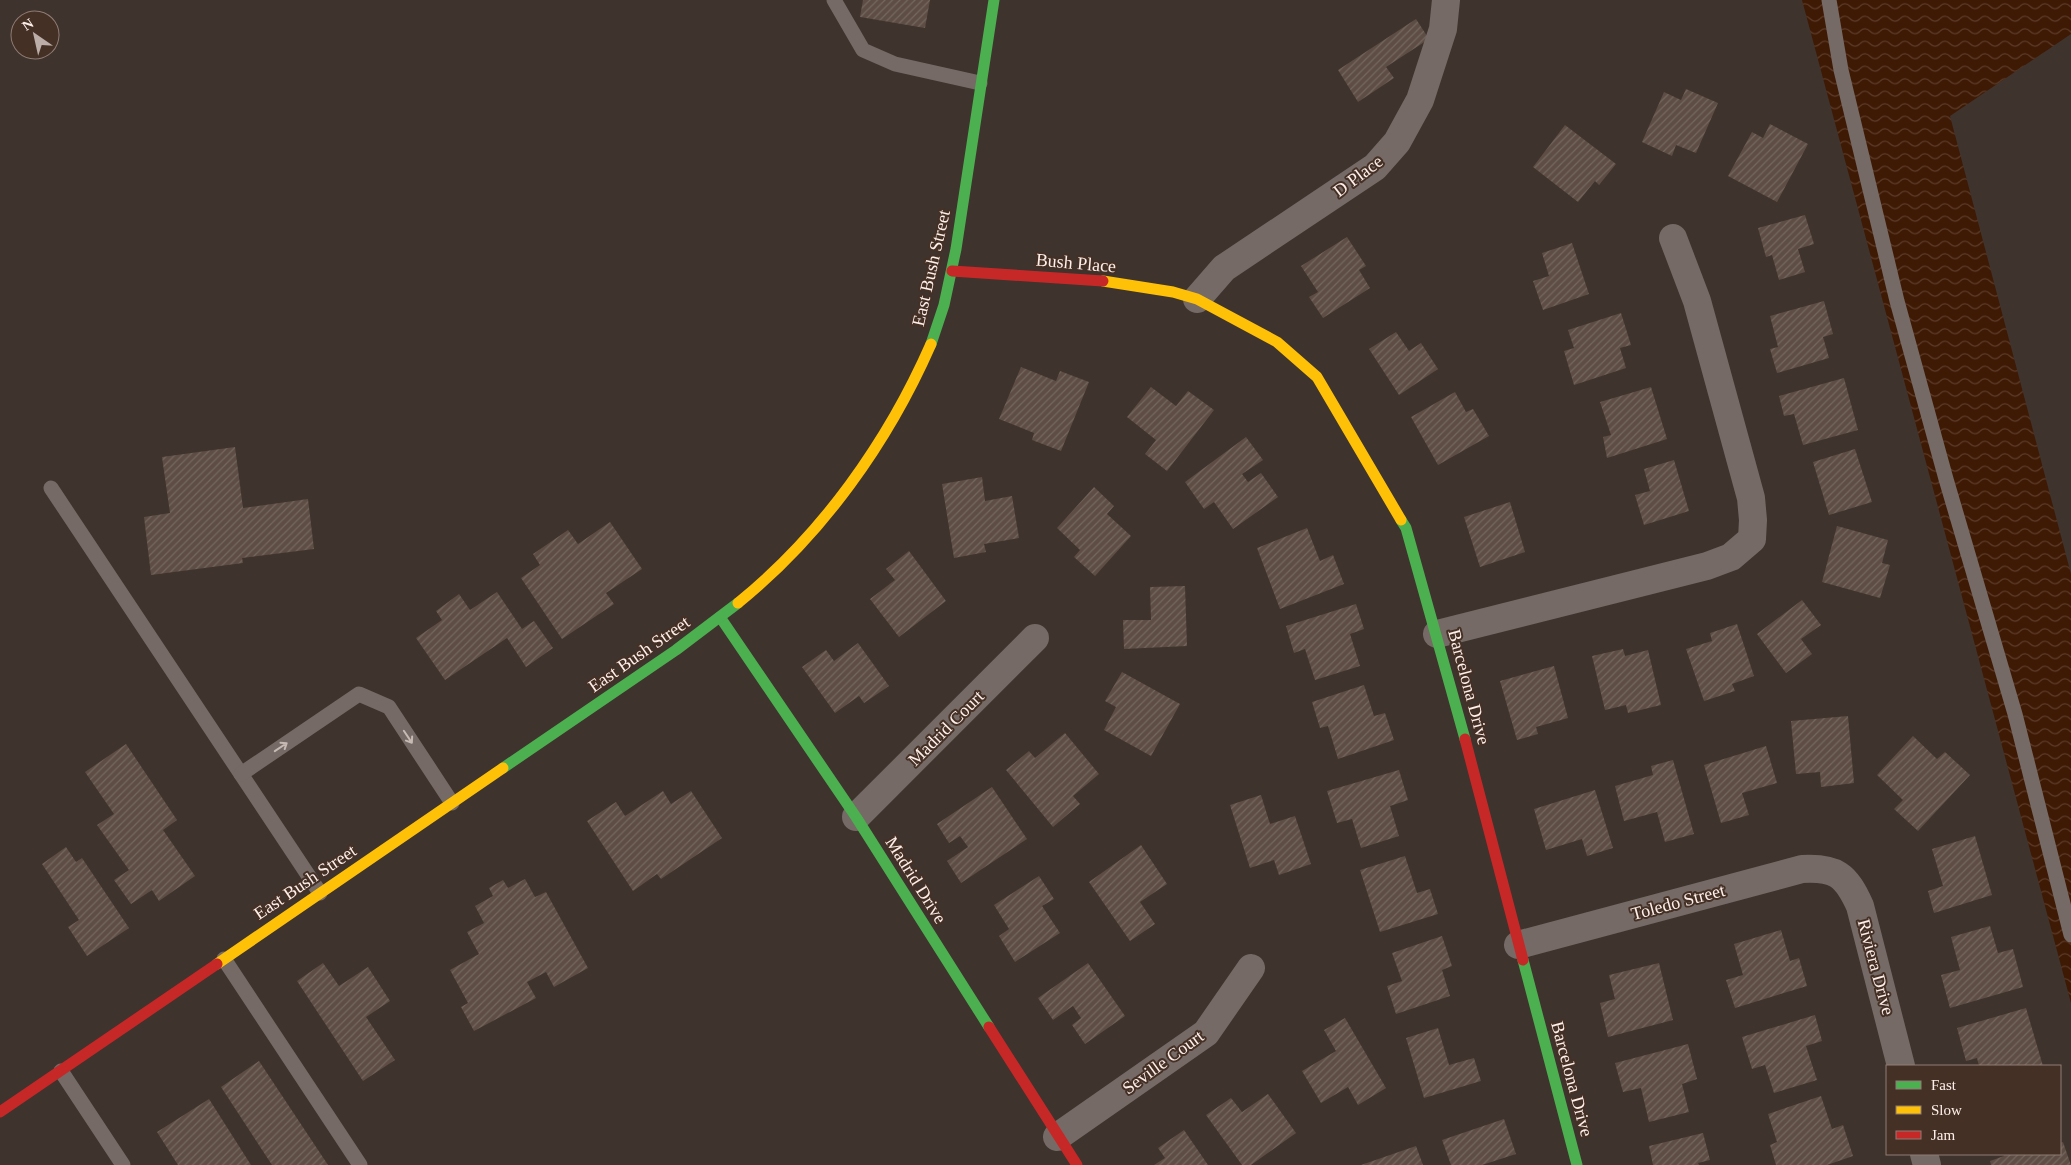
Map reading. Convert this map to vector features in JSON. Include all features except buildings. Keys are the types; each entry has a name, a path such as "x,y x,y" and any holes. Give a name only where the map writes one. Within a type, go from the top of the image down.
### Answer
{"street":[{"name":"East Bush Street","path":"0,1112 676,650 758,586 809,533 846,487 884,433 932,342 952,271 994,0"},
{"name":"D Place","path":"1197,299 1224,268 1375,167 1398,142 1420,100 1443,29 1446,0"},
{"path":"1437,634 1707,566 1731,557 1752,539 1751,498 1697,301 1673,238"},
{"name":"Bush Place","path":"952,271 1095,280 1173,292 1197,299"},
{"name":"Barcelona Drive","path":"1197,299 1277,342 1317,377 1406,528 1437,634 1577,1165"},
{"name":"Madrid Drive","path":"720,617 856,817 1076,1165"},
{"name":"Madrid Court","path":"856,817 1036,638"},
{"name":"Toledo Street","path":"1518,945 1802,869 1820,868 1838,873"},
{"name":"Riviera Drive","path":"1838,873 1851,888 1860,906 1901,1065"},
{"name":"Seville Court","path":"1057,1137 1206,1033 1251,968"}],"lane":[{"path":"834,0 863,50 895,64 980,83"},
{"path":"1830,0 1841,70 1897,301 1946,479 2015,714 2071,935"},
{"path":"51,488 320,894"},
{"path":"240,774 359,694 389,707 452,803"},
{"path":"224,959 360,1165"},
{"path":"61,1071 123,1165"}],"water":[{"path":"1802,0 2071,0 2071,34 1950,116 2071,574 2071,1003"}],"traffic: fast":[{"path":"931,344 944,305 956,249 994,0"},
{"path":"1401,520 1406,528 1465,739"},
{"path":"503,768 676,650 738,603"},
{"path":"720,617 856,817 989,1027"},
{"path":"1523,960 1577,1165"}],"traffic: slow":[{"path":"1103,281 1173,292 1197,299 1277,342 1317,377 1401,520"},
{"path":"738,603 798,548 850,485 895,416 931,344"},
{"path":"217,964 503,768"}],"traffic: jam":[{"path":"952,271 1103,281"},
{"path":"1465,739 1523,960"},
{"path":"0,1112 217,964"},
{"path":"989,1027 1077,1165"}]}
